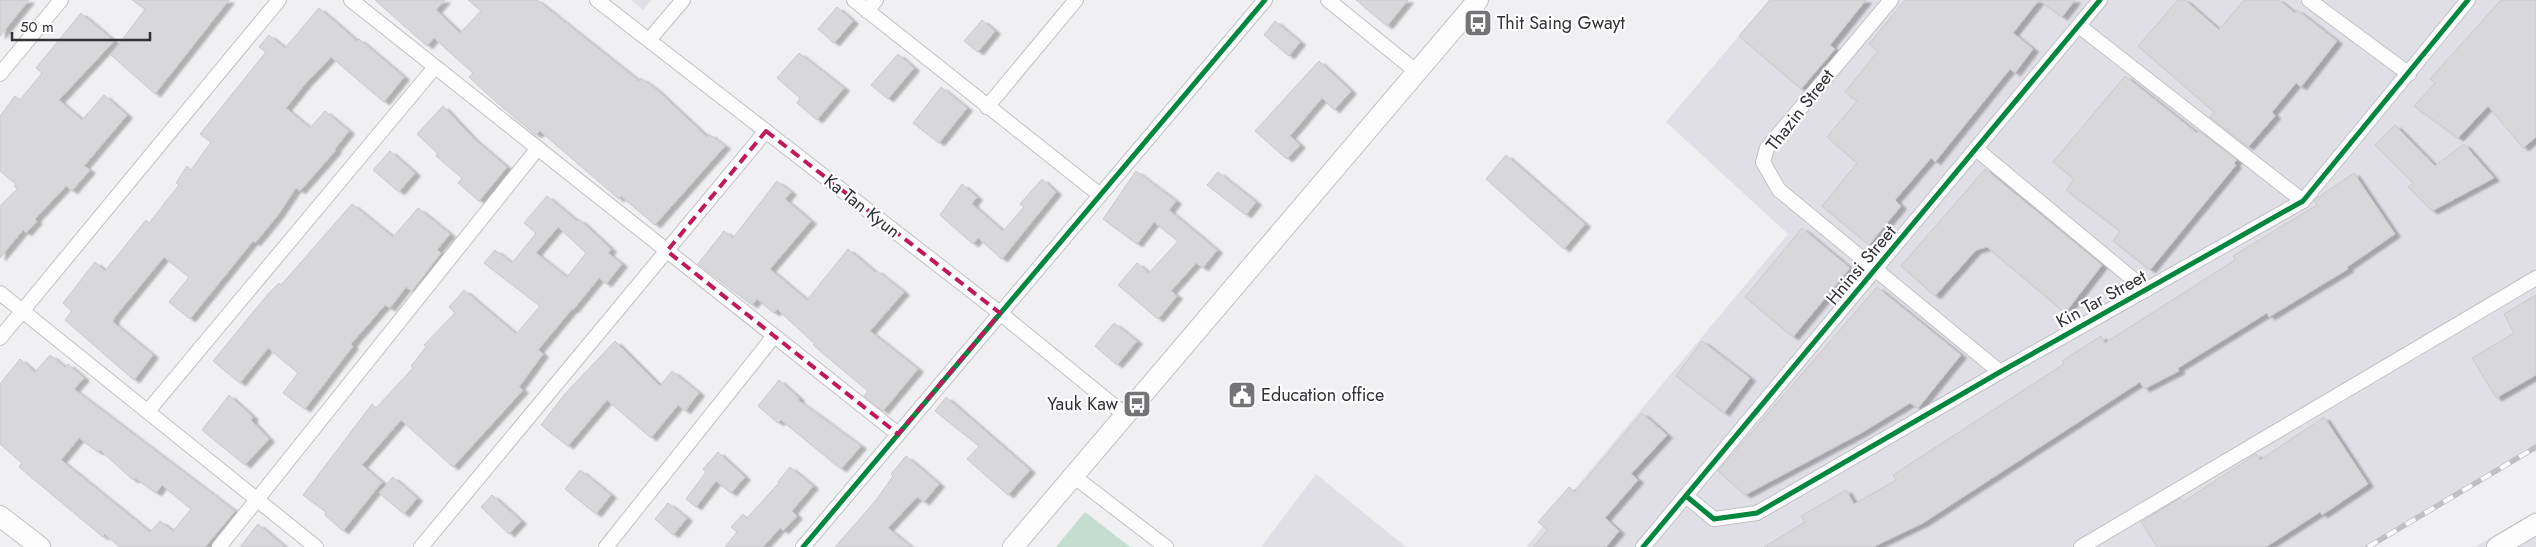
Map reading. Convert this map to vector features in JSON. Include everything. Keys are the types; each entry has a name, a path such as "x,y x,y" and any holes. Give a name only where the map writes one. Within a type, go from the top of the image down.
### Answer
{"main road":[{"path":"1013,547 1072,475 1478,0"},
{"path":"0,516 40,547"},
{"path":"2497,547 2536,524"}],"street":[{"path":"0,74 60,0"},
{"path":"0,338 278,0"},
{"path":"350,0 898,434"},
{"name":"Ka Tan Kyun","path":"597,0 1000,313 1124,414"},
{"path":"649,40 683,0"},
{"path":"854,0 871,5 987,107 1100,195"},
{"path":"987,107 1076,0"},
{"path":"803,547 1265,0"},
{"path":"1328,0 1417,72"},
{"name":"Thazin Street","path":"1890,0 1767,148 1763,162 1779,190 2000,372"},
{"name":"Hninsi Street","path":"1643,547 2100,0"},
{"path":"2309,0 2409,74"},
{"name":"Kin Tar Street","path":"1686,496 1714,519 1757,514 2000,372 2304,201 2468,0"},
{"path":"2079,26 2304,201"},
{"path":"148,411 435,66"},
{"path":"421,547 766,131"},
{"path":"219,547 538,148"},
{"path":"1976,149 2146,290"},
{"path":"2081,547 2536,278"},
{"path":"0,293 316,547"},
{"path":"606,547 774,336"},
{"path":"1072,475 1166,547"}],"highlighted area":[{"path":"766,131 1000,313 898,434 667,251"}],"shaded area":[{"path":"631,0 651,0 643,10"},
{"path":"1769,0 2536,0 2536,444 2368,547 1526,547 1788,234 1666,122"},
{"path":"1316,474 1406,547 1261,547"},
{"path":"2536,511 2536,547 2475,547"}],"green space":[{"path":"1085,512 1130,547 1056,547"}],"building":[{"path":"0,0 29,0 0,36"},
{"path":"132,0 229,0 155,94 111,55 145,9"},
{"path":"375,0 445,0 436,10 460,33 481,11 468,0 537,0 639,81 641,78 657,90 707,137 709,134 725,146 655,225 621,196 619,199 540,131 536,135 495,101 469,77 473,73 434,38 427,46"},
{"path":"1356,0 1408,0 1387,26"},
{"path":"1770,0 1866,0 1830,45 1835,49 1801,89 1739,36"},
{"path":"1905,0 2039,0 2013,33 2033,49 2015,73 2010,69 1935,162 1931,158 1895,200 1901,206 1869,245 1822,206 1857,163 1827,137 1857,101 1845,92 1878,51 1869,44"},
{"path":"2039,0 2075,0 2062,17"},
{"path":"2178,0 2185,0 2219,30 2244,0 2279,0 2295,13 2297,10 2337,41 2301,87 2296,83 2272,112 2275,116 2248,147 2210,117 2214,112 2138,46"},
{"path":"2501,0 2536,0 2536,137 2523,148 2488,106 2458,138 2414,106 2435,83 2430,79"},
{"path":"837,7 853,21 834,43 818,29"},
{"path":"319,8 357,41 359,39 404,77 384,102 331,57 306,83 286,108 310,128 325,111 349,131 336,150 300,191 296,188 278,215 255,243 253,241 190,319 169,302 189,277 164,257 114,318 113,322 153,355 134,380 65,320 72,311 63,303 95,262 105,271 146,220 149,223 179,185 176,183 187,166 191,170 211,142 200,134 266,52 259,47 269,35 285,48"},
{"path":"81,13 114,41 59,100 82,120 104,95 127,115 84,166 90,170 72,191 66,186 35,219 37,221 26,233 23,230 0,258 0,206 17,189 14,186 16,184 0,171 0,116 15,96 20,100 42,73 36,68"},
{"path":"982,20 995,31 978,52 964,41"},
{"path":"1275,21 1300,42 1289,56 1264,35"},
{"path":"799,53 844,88 817,120 797,103 800,98 777,78"},
{"path":"898,54 914,68 888,99 871,85"},
{"path":"1319,61 1351,91 1334,110 1322,98 1290,136 1300,145 1287,159 1255,131"},
{"path":"2125,76 2197,133 2199,131 2237,160 2234,163 2236,165 2150,270 2113,241 2120,231 2066,190 2074,179 2053,162"},
{"path":"941,87 967,108 939,143 913,123"},
{"path":"443,106 474,139 507,167 479,201 458,183 462,178 436,156 438,154 417,134"},
{"path":"2395,125 2435,166 2464,144 2494,178 2432,211 2408,187 2413,183 2375,145"},
{"path":"390,151 415,173 399,192 373,170"},
{"path":"1506,155 1585,224 1564,249 1486,179"},
{"path":"1985,169 2102,265 2065,313 1987,247 1976,250 1935,296 1901,266"},
{"path":"1136,171 1176,201 1169,210 1217,250 1203,268 1196,263 1171,291 1177,296 1158,319 1118,285 1137,263 1149,273 1178,241 1154,222 1137,244 1103,219"},
{"path":"1218,172 1256,202 1246,215 1207,185"},
{"path":"2354,173 2395,234 2347,267 2348,269 2269,317 2267,313 2178,368 2179,371 2144,389 2140,382 1923,523 1873,547 1764,547 1805,522 1801,516 1846,490 1854,504 1896,480 1893,475 2064,364 2062,361 2101,336 2105,343 2235,260 2233,256 2317,205 2314,201 2316,199"},
{"path":"1042,179 1056,192 1002,259 978,238 973,244 940,215 962,184 977,197 972,204 1003,231 1024,207 1020,204"},
{"path":"777,181 791,192 785,199 811,221 770,269 807,300 848,249 875,272 876,270 904,292 870,331 918,369 883,411 864,396 868,391 813,345 815,344 777,309 774,313 757,299 752,305 698,264 724,231 733,238"},
{"path":"547,196 577,221 579,219 611,249 608,253 622,264 606,284 599,278 572,309 538,350 543,354 519,387 523,390 453,467 401,420 362,465 382,482 343,531 325,515 326,512 303,495 372,404 376,408 413,368 411,366 426,347 424,345 455,313 449,307 464,290 516,334 540,306 484,263 495,250 512,263 536,233 524,223","holes":["558,227 586,253 567,277 536,253"]},
{"path":"352,204 393,237 418,208 450,234 437,250 441,253 412,291 406,287 390,308 385,305 351,344 353,346 305,409 283,393 298,373 268,348 240,383 213,361 268,294 279,283 281,285"},
{"path":"1802,228 1850,268 1793,337 1745,297"},
{"path":"1877,287 1961,355 1918,408 1910,403 1863,432 1745,495 1718,471"},
{"path":"2536,295 2536,375 2496,398 2472,358 2514,333 2504,314"},
{"path":"1114,323 1137,341 1117,365 1095,346"},
{"path":"615,341 660,386 672,371 699,393 685,411 678,405 651,438 607,400 568,446 541,425 564,395"},
{"path":"1702,341 1750,378 1724,413 1676,376"},
{"path":"50,355 65,367 68,364 84,378 74,389 235,511 205,547 120,547 104,534 103,537 19,467 22,463 0,444 0,384 20,359 35,372","holes":["79,438 98,452 100,450 133,480 135,478 156,493 162,485 191,509 173,531 160,521 150,532 61,460"]},
{"path":"779,380 799,398 798,400 861,446 841,469 781,420 778,423 758,406"},
{"path":"229,395 253,417 251,420 269,439 245,465 202,430"},
{"path":"946,397 1030,470 1008,495 967,459 979,446 935,411"},
{"path":"1642,413 1667,435 1631,474 1638,480 1605,518 1619,531 1606,547 1533,547 1548,530 1538,522 1569,487 1575,492"},
{"path":"2324,417 2368,484 2322,515 2320,512 2266,547 2157,547 2141,522 2180,498 2183,502 2256,454 2260,460"},
{"path":"718,452 745,477 731,493 716,481 696,507 686,499 706,472 703,469"},
{"path":"906,456 939,484 924,502 917,497 888,528 911,547 835,547 877,499 893,476 891,474"},
{"path":"790,467 813,486 792,511 797,516 783,531 780,528 763,547 725,547 737,532 731,527 743,514 747,518 779,483"},
{"path":"580,470 611,495 596,514 565,489"},
{"path":"393,477 417,498 404,514 379,493"},
{"path":"492,495 521,521 509,534 481,507"},
{"path":"668,503 687,518 673,535 655,519"},
{"path":"258,524 285,547 240,547"}],"railway":[{"path":"2368,547 2536,447"}],"cycle path":[{"path":"803,547 1265,0"},
{"path":"1643,547 2100,0"},
{"path":"1686,496 1714,519 1757,513 2000,372 2303,201 2468,0"}],"place":[{"name":"Thit Saing Gwayt","path":"1478,23"},
{"name":"Education office","path":"1242,395"},
{"name":"Yauk Kaw","path":"1137,404"}]}
